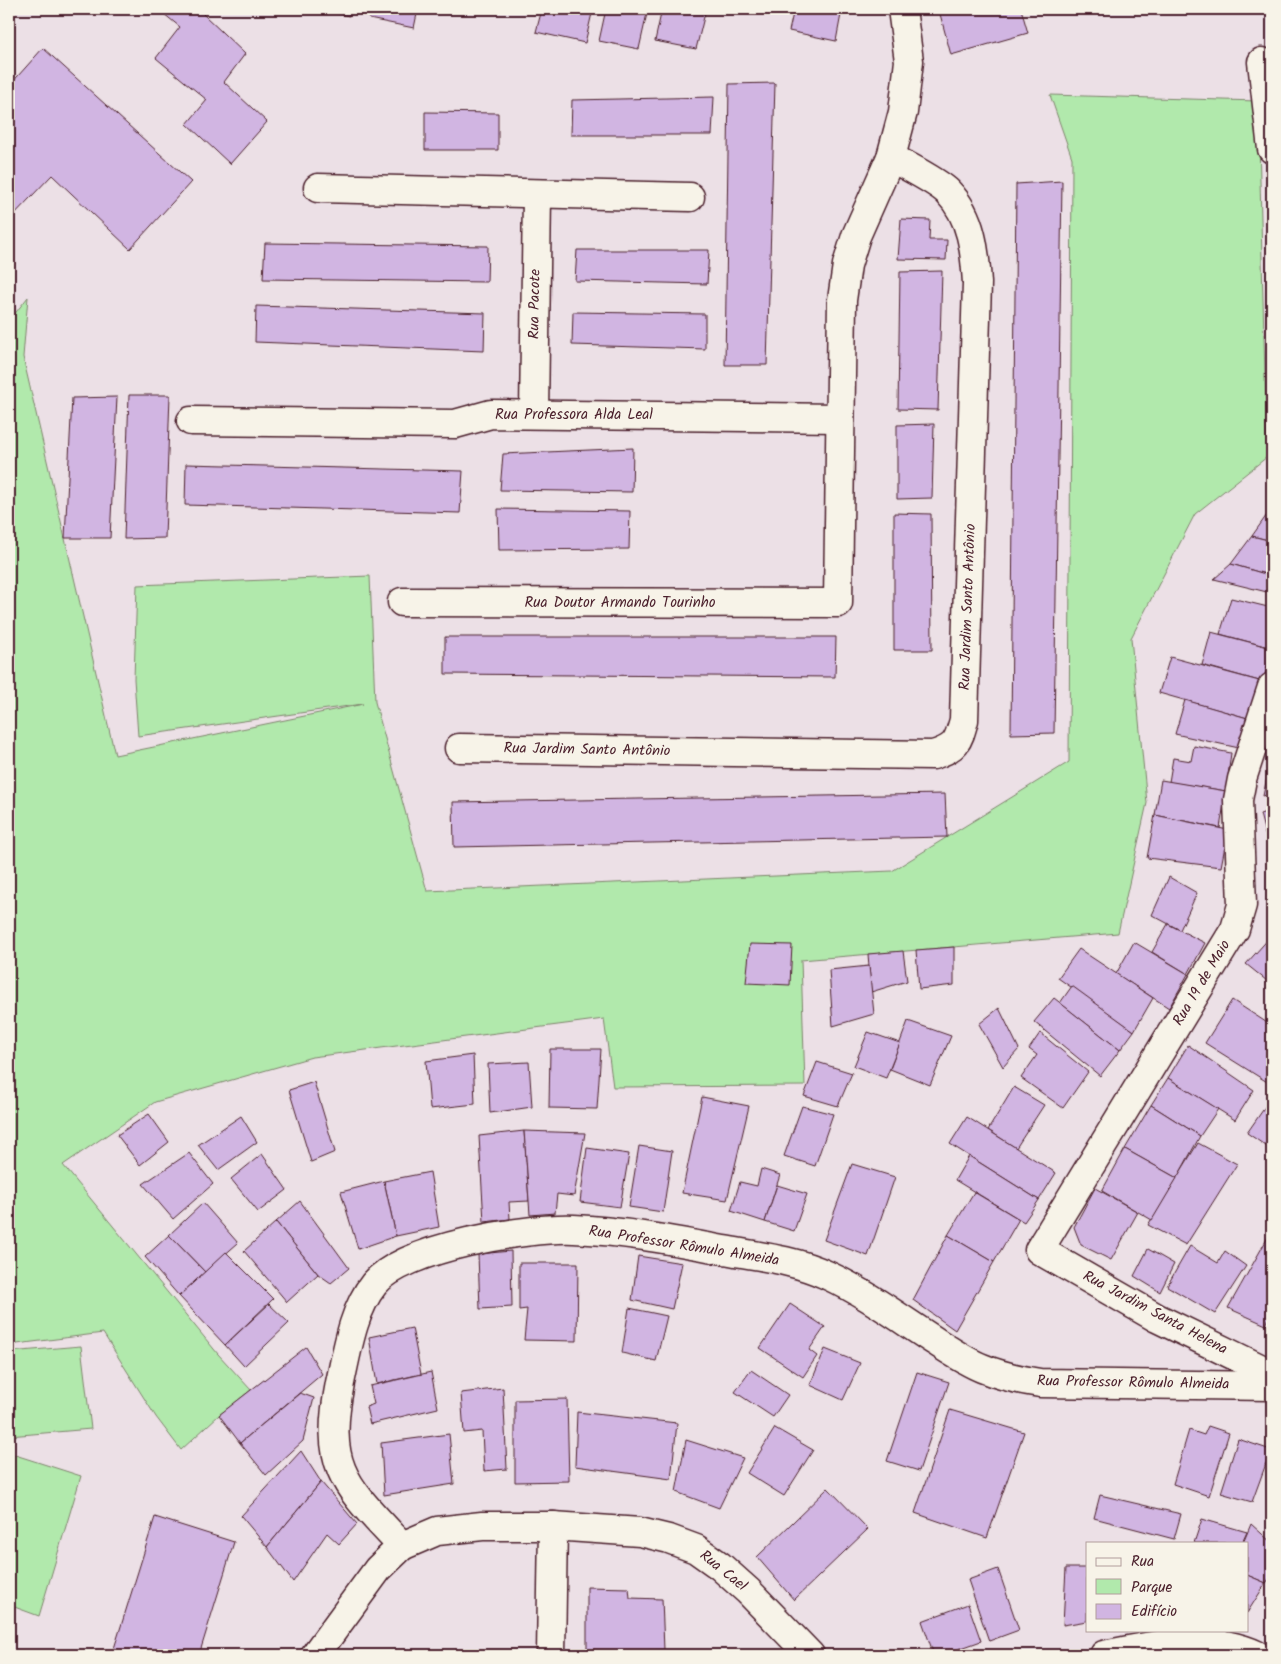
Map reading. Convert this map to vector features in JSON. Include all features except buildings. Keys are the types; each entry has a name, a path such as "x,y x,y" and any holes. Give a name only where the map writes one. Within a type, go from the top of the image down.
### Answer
{"street":[{"path":"839,418 842,300 847,266 868,206 891,157 903,112 909,61 902,9"},
{"path":"1262,62 1272,149"},
{"name":"Rua Jardim Santo Antônio","path":"458,748 933,755 949,750 960,736 964,720 977,293 974,244 963,213 947,191 891,157"},
{"path":"318,188 537,195 690,197"},
{"name":"Rua Pacote","path":"534,414 537,195"},
{"name":"Rua Professora Alda Leal","path":"191,421 456,424 491,414 839,418"},
{"name":"Rua Doutor Armando Tourinho","path":"402,602 838,603 839,418"},
{"name":"Rua 19 de Maio","path":"1039,1250 1235,929 1242,905 1238,800 1242,780 1272,687"},
{"name":"Rua Professor Rômulo Almeida","path":"402,1546 357,1498 342,1474 335,1449 334,1416 348,1346 370,1291 374,1284 390,1269 407,1260 467,1242 534,1231 573,1229 614,1232 696,1245 806,1267 856,1290 980,1368 1010,1378 1040,1383 1272,1386"},
{"name":"Rua Jardim Santa Helena","path":"1039,1250 1157,1318 1272,1374"},
{"path":"315,1655 378,1569 402,1546 437,1531 482,1526 552,1526 551,1655"},
{"name":"Rua Cael","path":"552,1526 640,1532 670,1538 696,1549 748,1590 810,1655"},
{"path":"1104,1655 1142,1647 1188,1642 1211,1643 1248,1651 1257,1655"}],"green space":[{"path":"1050,95 1258,101 1267,457 1195,514 1131,638 1147,803 1118,933 801,960 805,1086 613,1087 604,1019 312,1057 155,1102 63,1165 218,1354 251,1390 219,1415 181,1450 156,1417 103,1333 9,1345 9,321 28,297 23,357 115,755 363,704 138,736 134,679 137,585 370,576 375,702 427,891 892,871 1069,762 1072,158"},
{"path":"81,1346 91,1429 9,1436 9,1352"},
{"path":"9,1453 81,1476 39,1616 9,1605"}]}
